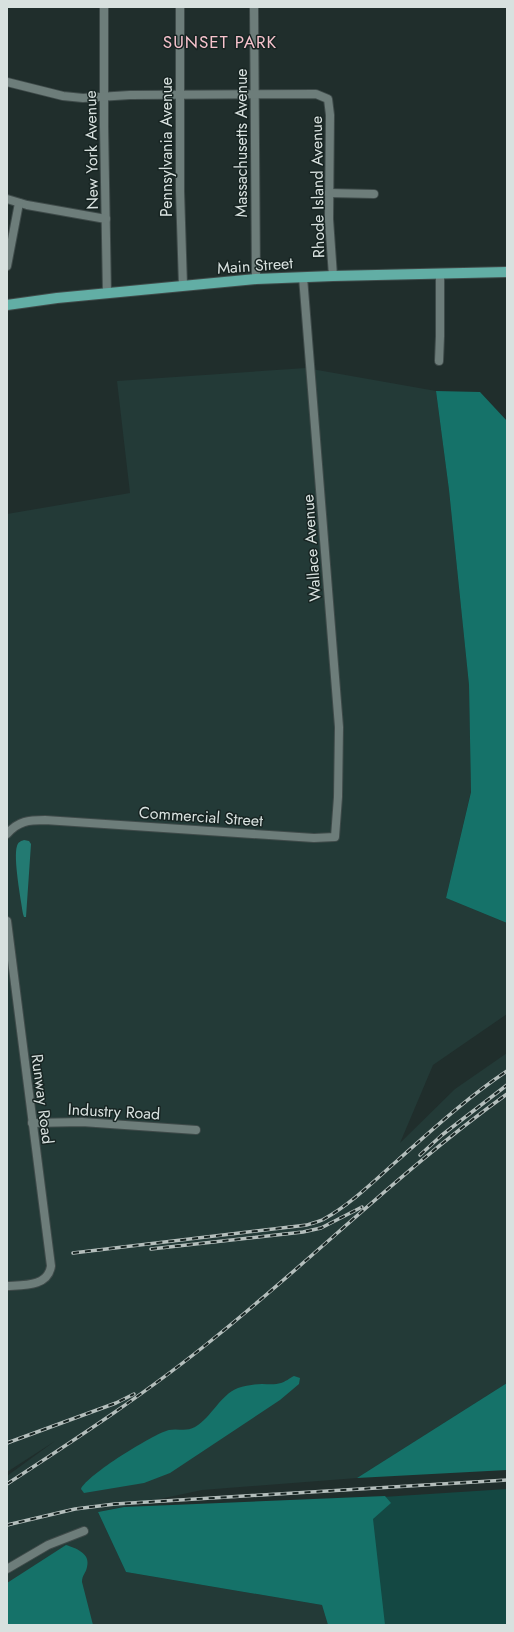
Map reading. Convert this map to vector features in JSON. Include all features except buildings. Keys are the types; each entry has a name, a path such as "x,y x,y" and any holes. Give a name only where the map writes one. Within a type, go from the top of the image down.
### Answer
{"main road":[{"name":"Main Street","path":"7,305 57,298 256,279 507,272"}],"street":[{"name":"New York Avenue","path":"104,7 107,294"},
{"name":"Pennsylvania Avenue","path":"180,7 180,199 183,286"},
{"name":"Massachusetts Avenue","path":"254,7 256,279"},
{"path":"7,82 64,96 83,98 180,94 255,94"},
{"name":"Rhode Island Avenue","path":"255,94 316,94 328,99 330,128 329,219 333,276"},
{"path":"329,193 374,194"},
{"path":"7,199 19,203 106,219"},
{"path":"7,266 19,203"},
{"path":"438,361 440,336 440,273"},
{"name":"Wallace Avenue","path":"303,277 339,727 337,818"},
{"name":"Commercial Street","path":"7,834 20,822 45,820 314,838 335,837 337,818"},
{"name":"Runway Road","path":"7,921 9,956 50,1256 50,1269 44,1279 38,1283 30,1285 7,1286"},
{"name":"Industry Road","path":"32,1123 82,1122 196,1130"},
{"path":"7,1569 48,1545 84,1531"}],"shaded area":[{"path":"306,368 436,391 449,490 469,685 471,791 446,898 507,923 507,1014 433,1065 400,1143 455,1089 507,1053 507,1383 357,1478 202,1490 98,1512 126,1572 322,1605 328,1625 7,1625 7,1476 55,1441 7,1472 7,514 130,493 117,381"},
{"path":"24,840 29,841 31,844 26,917 24,917 23,914 16,860 17,845"},
{"path":"507,1489 507,1625 382,1625 367,1498"}],"green space":[{"path":"436,391 480,392 507,421 507,923 446,898 471,792 469,685 449,490"},
{"path":"294,1376 300,1378 299,1384 280,1400 170,1473 144,1483 84,1493 81,1489 95,1474 107,1465 149,1439 169,1430 195,1427 201,1423 232,1391 250,1385 279,1384"},
{"path":"507,1383 507,1470 357,1478"},
{"path":"385,1496 391,1503 373,1519 385,1625 328,1625 322,1605 126,1572 98,1512 124,1507"},
{"path":"66,1545 81,1552 87,1558 87,1567 82,1582 93,1625 7,1625 7,1583"}],"railway":[{"path":"73,1253 307,1225 320,1221 334,1213 372,1184 451,1114 507,1071"},
{"path":"420,1155 442,1135 507,1085"},
{"path":"7,1484 61,1449 167,1375 193,1355 254,1305 433,1151 507,1094"},
{"path":"151,1249 303,1232 321,1228 362,1207"},
{"path":"7,1443 116,1403 134,1394"},
{"path":"7,1525 75,1509 115,1504 507,1480"}],"district":[{"name":"SUNSET PARK","path":"220,42"}]}
